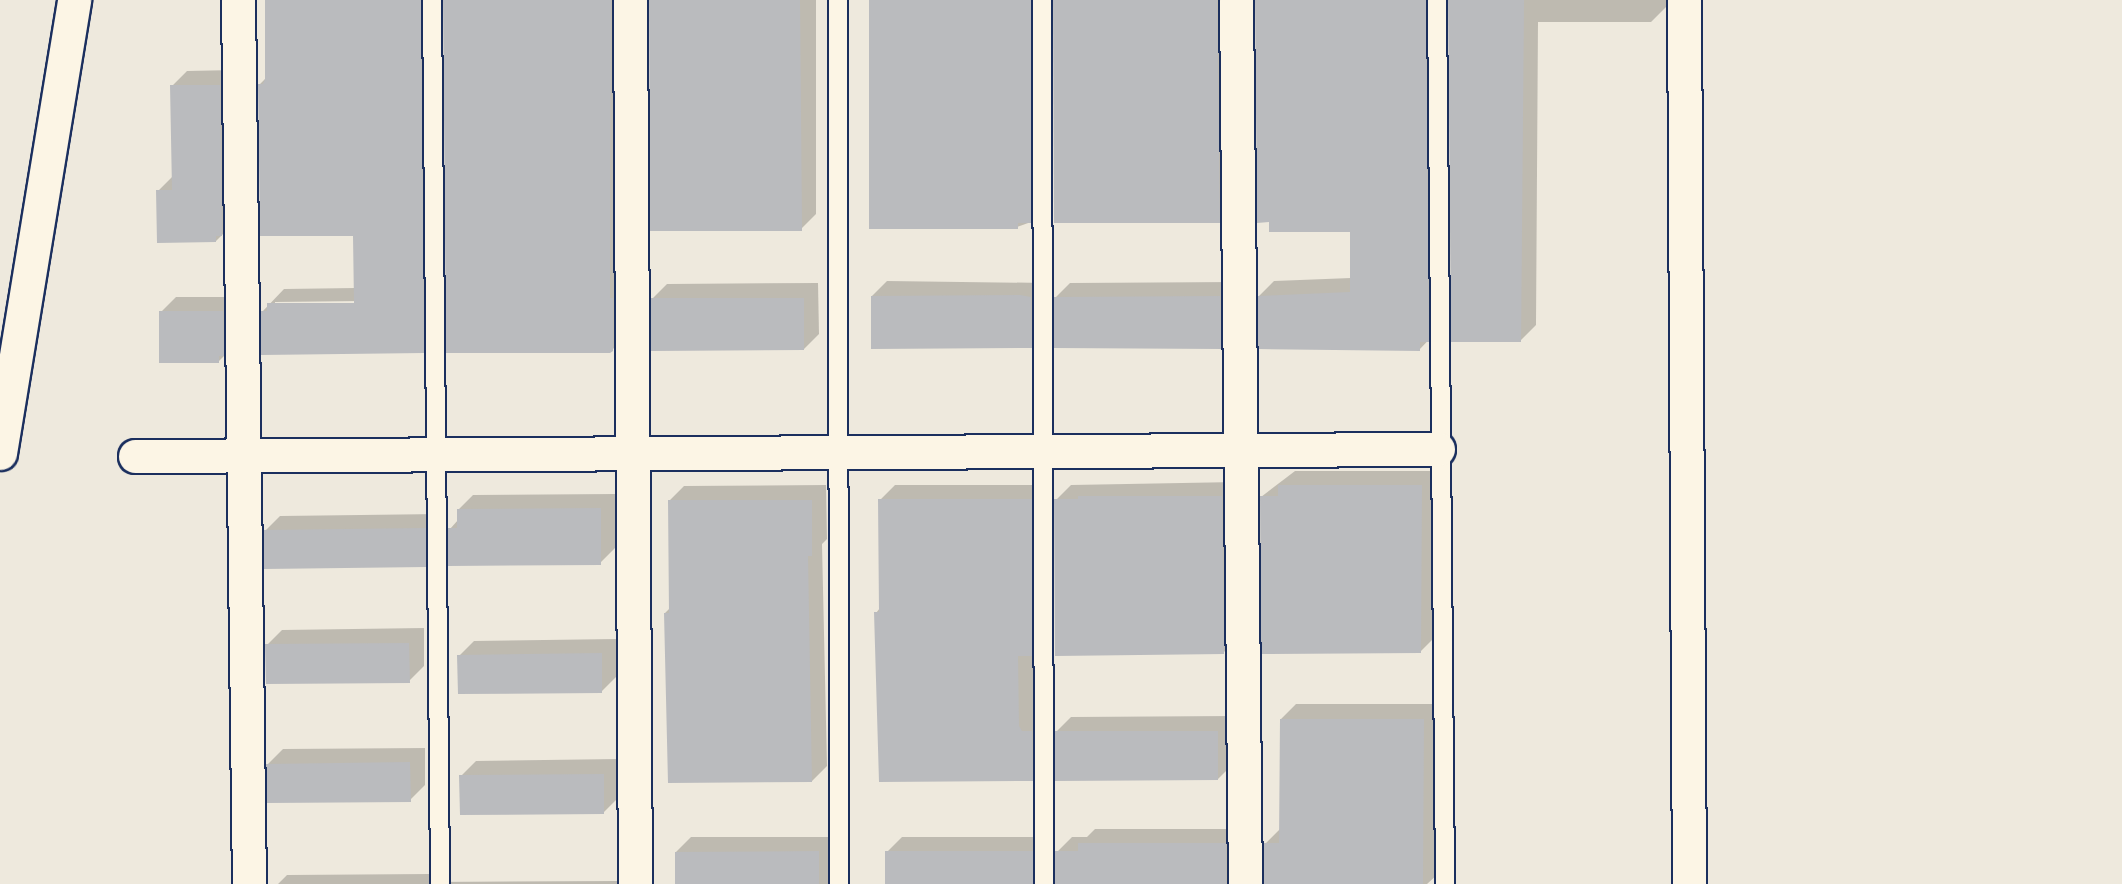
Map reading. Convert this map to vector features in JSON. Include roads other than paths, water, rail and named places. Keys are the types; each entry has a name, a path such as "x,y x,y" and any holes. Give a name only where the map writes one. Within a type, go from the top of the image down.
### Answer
{"street":[{"path":"0,453 74,0"},
{"path":"238,0 249,884"},
{"path":"630,0 635,884"},
{"path":"1236,0 1245,884"},
{"path":"1684,0 1689,884"},
{"path":"135,456 1438,448"}],"lane":[{"path":"432,0 440,884"},
{"path":"838,0 839,884"},
{"path":"1042,0 1044,884"},
{"path":"1437,0 1438,448 1444,884"}]}
